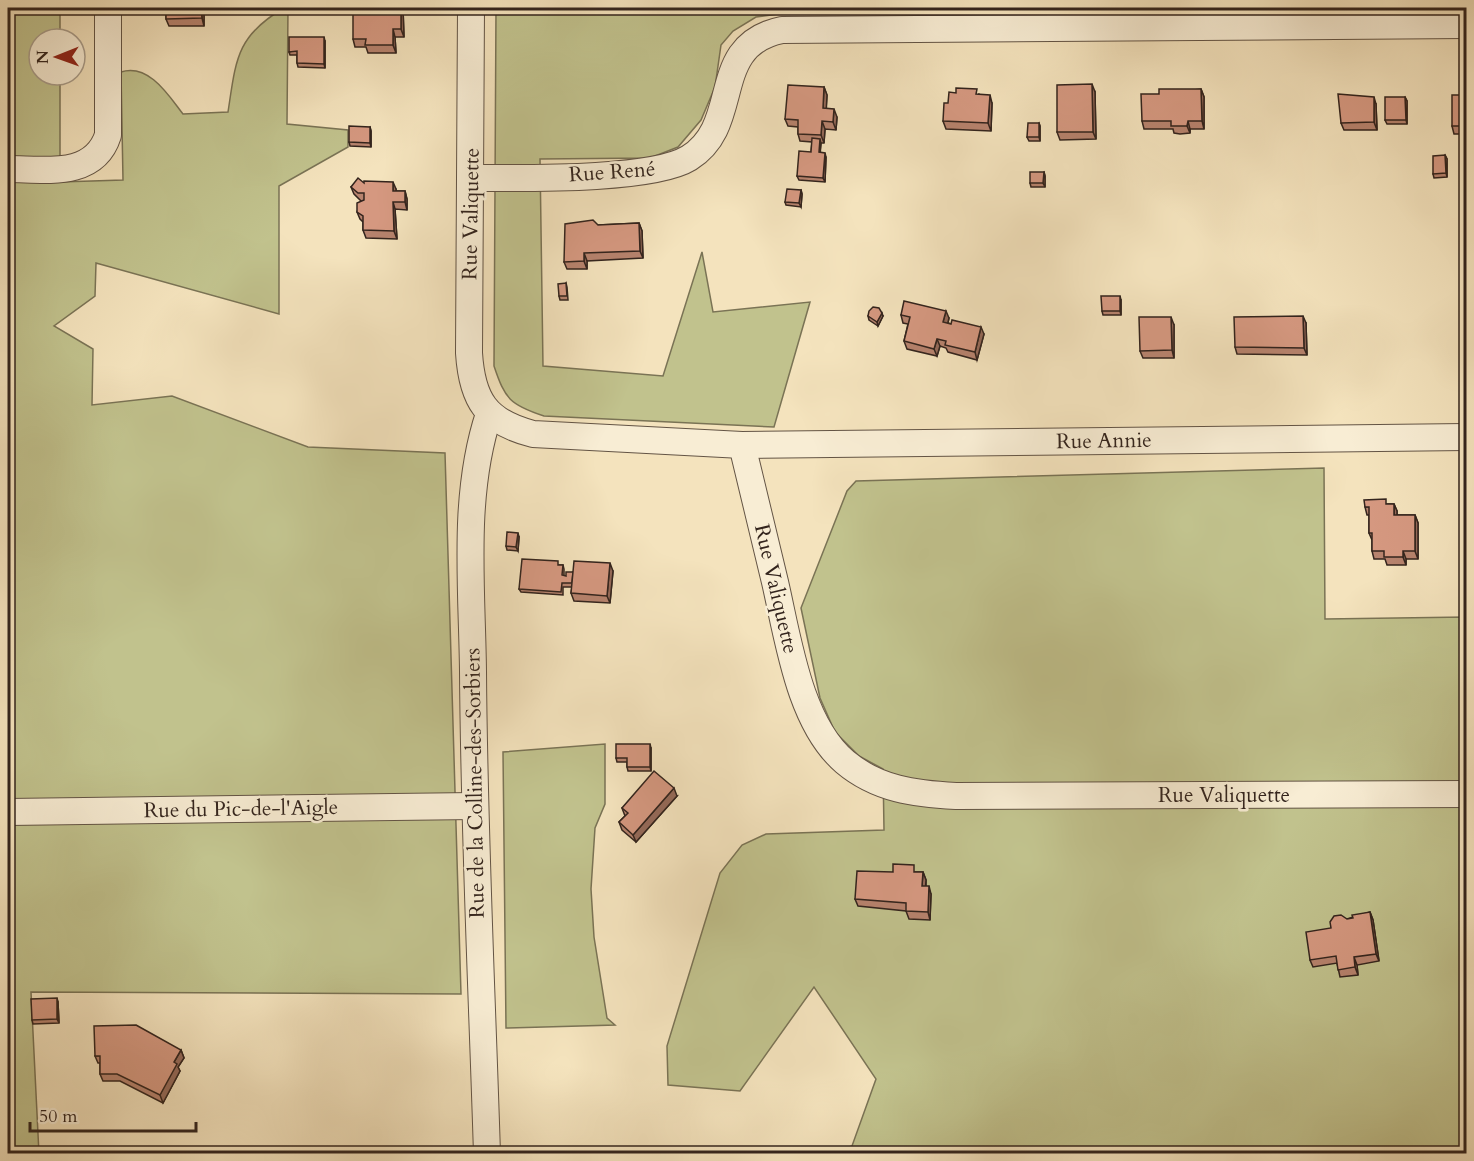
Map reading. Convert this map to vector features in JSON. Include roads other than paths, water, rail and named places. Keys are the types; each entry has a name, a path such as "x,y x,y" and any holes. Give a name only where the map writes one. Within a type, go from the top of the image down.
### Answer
{"street":[{"path":"8,169 69,169 94,159 101,152 108,135 108,8"},
{"name":"Rue Valiquette","path":"471,8 470,372 477,397 489,414"},
{"name":"Rue René","path":"472,178 627,173 679,164 700,150 716,129 733,67 739,56 756,39 782,30 1467,25"},
{"path":"489,414 502,423 533,434 742,444"},
{"name":"Rue de la Colline-des-Sorbiers","path":"487,1154 474,806 471,546 478,459 489,414"},
{"name":"Rue Annie","path":"742,444 1467,436"},
{"name":"Rue Valiquette","path":"742,444 794,663 805,699 833,749 850,766 872,780 906,792 956,796 1467,794"},
{"name":"Rue du Pic-de-l'Aigle","path":"8,812 474,806"}]}
